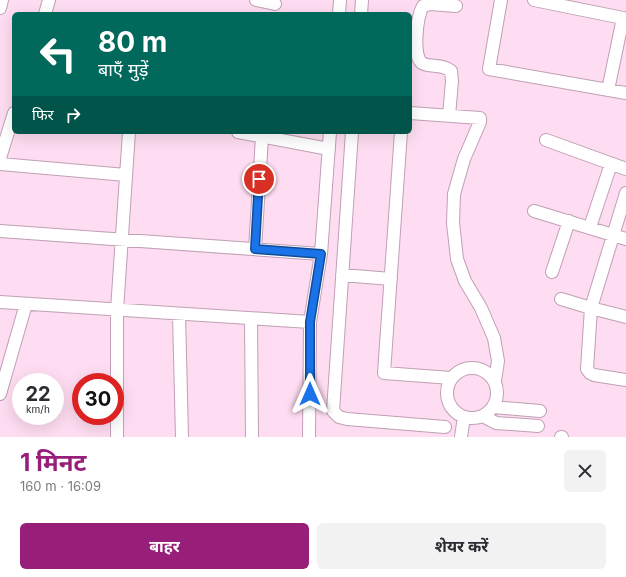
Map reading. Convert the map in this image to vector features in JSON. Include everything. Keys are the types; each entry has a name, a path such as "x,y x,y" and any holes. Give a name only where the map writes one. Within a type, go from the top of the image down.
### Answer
{"street":[{"path":"0,8 2,0"},
{"path":"46,12 49,0"},
{"path":"256,0 275,6"},
{"path":"339,12 340,0"},
{"path":"361,12 362,0"},
{"path":"501,0 489,69 626,93"},
{"path":"534,0 625,19 608,90"},
{"path":"449,116 452,81 451,71 446,67 423,64 418,59 416,51 419,13 423,6 430,4 456,6"},
{"path":"412,113 480,118 480,122 464,159 454,194 454,223 457,259 465,282 481,308 494,338 498,361 495,381 497,397 493,407 483,416 475,418 464,417 453,410 449,403"},
{"path":"0,158 12,119"},
{"path":"117,437 117,310 129,134"},
{"path":"250,134 329,149"},
{"path":"309,437 310,322 321,254 330,134"},
{"path":"352,134 333,411 339,417 347,419 445,432 449,403 447,390 451,378 457,372 465,368 474,367 482,369 495,381"},
{"path":"401,134 384,373 451,378"},
{"path":"255,249 262,136"},
{"path":"546,140 626,169"},
{"path":"0,164 126,175"},
{"path":"590,227 611,164"},
{"path":"626,193 591,308 588,369 590,373 594,375 626,380"},
{"path":"534,211 626,239"},
{"path":"552,272 569,221"},
{"path":"0,231 321,254"},
{"path":"342,275 391,279"},
{"path":"561,299 626,316"},
{"path":"0,302 310,322"},
{"path":"0,394 26,304"},
{"path":"179,314 182,437"},
{"path":"251,319 252,437"},
{"path":"493,407 540,411"},
{"path":"483,416 496,423 538,426"},
{"path":"461,437 464,417"}],"route":[{"path":"259,179 255,249 321,254 310,322 310,394"}]}
